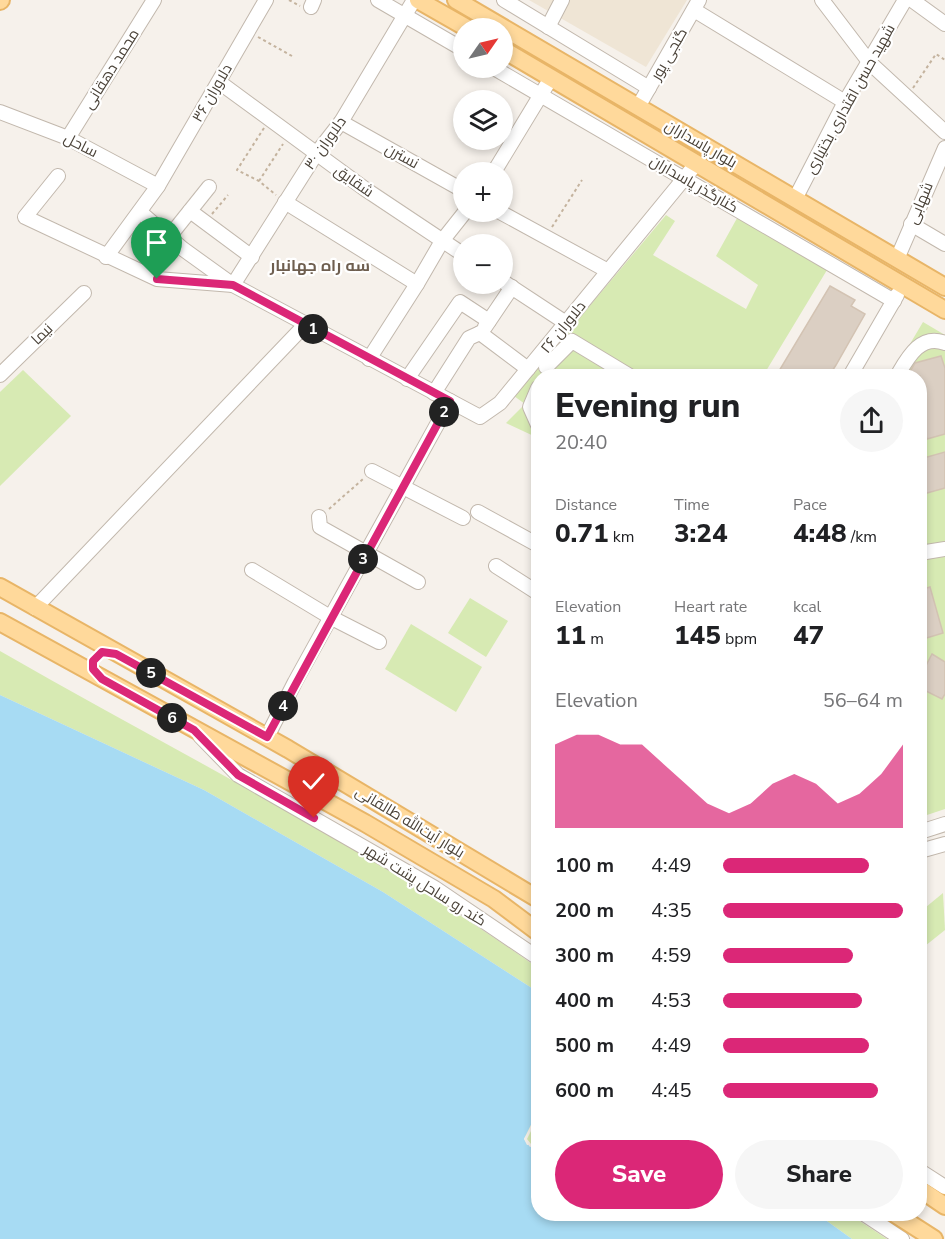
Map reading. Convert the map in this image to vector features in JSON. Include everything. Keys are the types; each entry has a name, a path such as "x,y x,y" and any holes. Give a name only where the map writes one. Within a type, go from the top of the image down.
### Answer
{"main road":[{"path":"416,0 453,20"},
{"name":"بلوار پاسداران","path":"456,0 945,287"},
{"name":"بلوار پاسداران","path":"513,56 945,310"},
{"name":"بلوار آیت‌الله طالقانی","path":"0,587 267,737 531,895"},
{"path":"45,647 51,646 61,636 57,621"},
{"path":"0,622 365,823 494,898 531,927"},
{"path":"102,679 93,669 93,661 102,652 116,654"},
{"path":"927,1194 945,1206"},
{"path":"906,1221 934,1239"}],"street":[{"name":"محمد دهقانی","path":"68,138 154,0"},
{"name":"دلاوران ۳۶","path":"106,257 158,186 266,0"},
{"path":"378,0 453,44"},
{"name":"دلاوران ۳۰","path":"233,285 316,154 340,122 416,0"},
{"path":"504,0 649,88"},
{"path":"548,27 562,0"},
{"path":"822,0 870,63 945,132"},
{"name":"شهید حسن اقتداری بختیاری","path":"795,199 845,102 905,0"},
{"path":"912,0 945,24"},
{"path":"697,5 845,102"},
{"name":"گنجی پور","path":"638,107 697,5"},
{"name":"کنارگذر پاسداران","path":"511,78 894,301"},
{"path":"500,162 551,78"},
{"name":"شقایق","path":"219,82 316,154 453,248"},
{"name":"ساحل","path":"0,112 68,138 158,186"},
{"name":"نسترن","path":"340,122 453,185"},
{"name":"شهابی","path":"897,259 944,150"},
{"name":"دلاوران ۲۶","path":"539,368 566,323 696,164"},
{"name":"دلاوران ۲۶","path":"58,176 25,217 157,279 233,285 480,417 500,403 531,375"},
{"path":"169,237 209,187"},
{"path":"285,202 417,284"},
{"path":"190,211 252,257"},
{"path":"140,212 233,285"},
{"path":"513,219 608,271"},
{"path":"369,359 442,241 457,222"},
{"path":"911,224 945,244"},
{"path":"854,369 903,285"},
{"path":"513,288 566,323"},
{"name":"نیما","path":"0,375 84,293"},
{"path":"434,393 469,338 480,333 489,321 502,294"},
{"path":"407,379 460,302 489,321"},
{"path":"35,608 305,325"},
{"path":"480,333 539,368 572,341 618,369"},
{"path":"902,369 917,347 927,342 945,343"},
{"path":"267,737 330,617 450,401"},
{"path":"372,471 463,519"},
{"path":"478,512 531,541"},
{"path":"319,518 320,527 365,555 418,582"},
{"path":"927,552 945,549"},
{"path":"496,566 531,586"},
{"path":"252,570 330,617 379,642"},
{"name":"کند رو ساحل پشت شهر","path":"194,730 238,775 435,888 531,953"},
{"path":"927,830 945,824"},
{"path":"927,849 945,844"},
{"path":"927,1175 945,1187"},
{"path":"875,1221 902,1239"}],"path":[{"path":"289,0 308,4"},
{"path":"248,31 292,56"},
{"path":"907,97 936,54 945,60"},
{"path":"270,119 237,170 259,181 285,202"},
{"path":"259,181 290,134"},
{"path":"546,237 582,180"},
{"path":"204,222 228,195"},
{"path":"319,518 372,471"}],"shaded area":[{"path":"529,0 687,0 646,67"}],"green space":[{"path":"741,211 827,270 767,369 537,369 666,215 675,221 653,255 746,309 758,285 716,256"},
{"path":"923,322 945,335 945,809 927,815 927,369 895,369"},
{"path":"23,370 71,416 0,486 0,392"},
{"path":"531,376 531,435 506,423 525,404 514,396"},
{"path":"470,598 508,621 486,657 448,633"},
{"path":"411,624 482,667 456,712 385,669"},
{"path":"0,651 273,803 408,882 531,963 531,987 383,892 204,790 0,695"},
{"path":"943,893 945,930 927,944 927,906"},
{"path":"531,1124 531,1147 530,1147 525,1135"},
{"path":"827,1221 860,1221 887,1239 852,1239"}],"water":[{"path":"0,695 204,790 383,892 531,987 531,1125 524,1139 527,1145 531,1145 531,1221 827,1221 852,1239 0,1239"}],"pier":[{"path":"531,1125 527,1139 531,1147 524,1139"}],"building":[{"path":"830,286 855,300 851,306 865,314 833,369 780,369"},
{"path":"941,356 945,368 945,434 927,439 927,369 912,369 915,363"},
{"path":"945,452 945,488 927,493 927,457"},
{"path":"930,587 943,633 927,638 927,588"},
{"path":"932,654 945,662 945,694 942,699 927,692 927,664"}],"district":[{"name":"سه راه جهانبار","path":"320,266"}],"route":[{"path":"157,279 233,285 450,401 267,737 116,654 102,652 93,661 93,669 102,679 194,730 238,775 314,818"}]}
